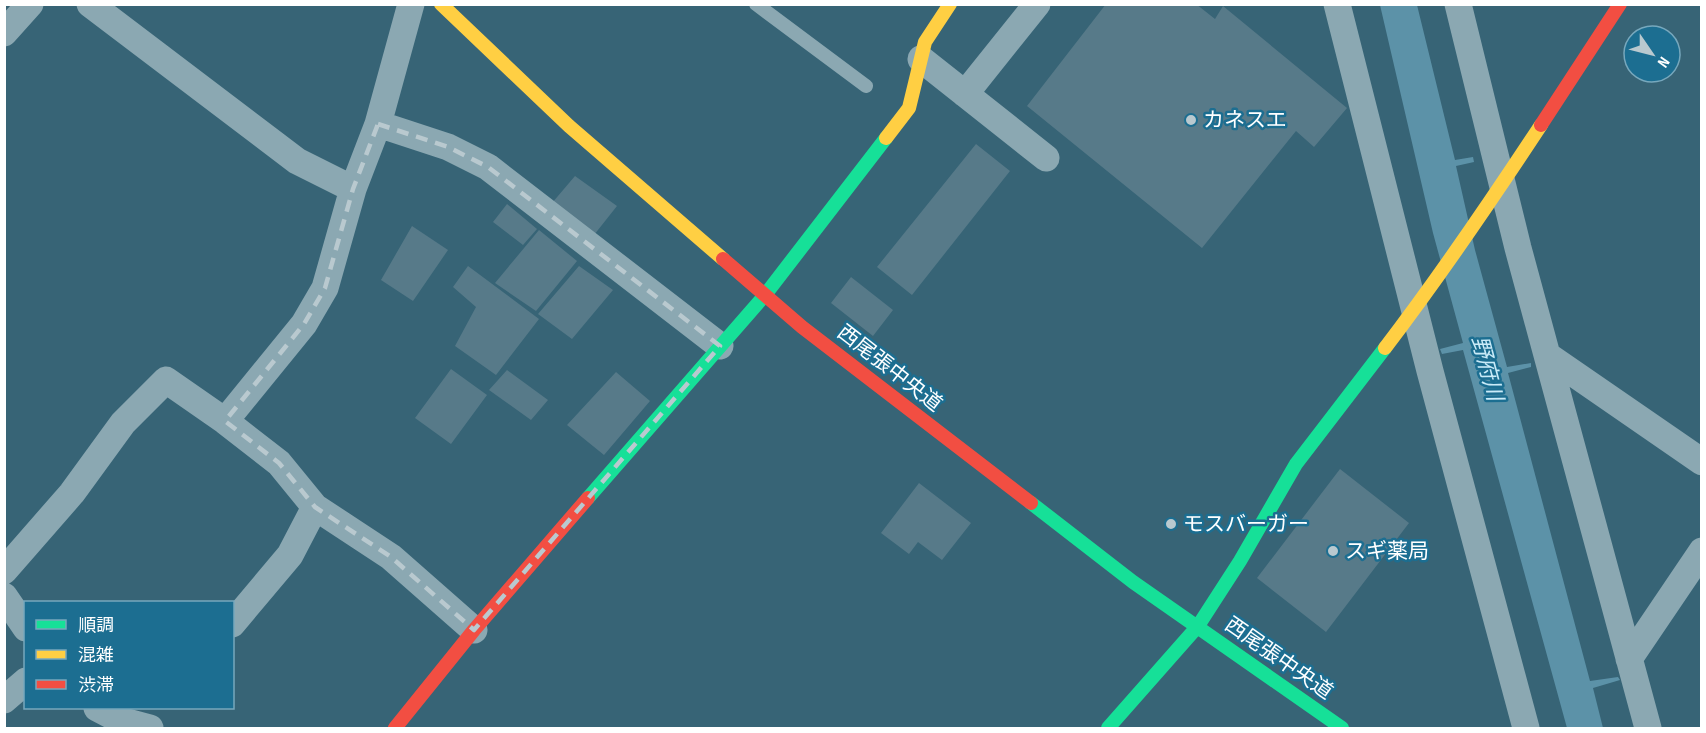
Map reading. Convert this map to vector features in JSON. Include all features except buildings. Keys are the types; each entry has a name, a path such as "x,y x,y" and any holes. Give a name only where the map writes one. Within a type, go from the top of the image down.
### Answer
{"street":[{"path":"4,33 30,4"},
{"path":"90,4 297,162 353,189"},
{"path":"225,421 304,324 325,288 353,189 378,124 411,4"},
{"name":"西尾張中央道","path":"441,4 568,126 802,327 1133,582 1342,729"},
{"path":"395,729 474,630 765,295 843,197 909,108 925,42 950,4"},
{"path":"965,94 1036,4"},
{"path":"1337,4 1526,729"},
{"path":"1458,4 1499,191 1547,355 1648,729"},
{"path":"1107,729 1198,626 1240,561 1296,464 1417,306 1499,191 1620,4"},
{"path":"921,59 1046,158"},
{"path":"378,124 448,147 488,167 720,346"},
{"path":"1547,355 1701,462"},
{"path":"4,571 72,493 123,423 166,380 225,421 279,464 315,507 391,557 474,630"},
{"path":"234,622 290,555 315,507"},
{"path":"1629,659 1701,551"},
{"path":"4,596 24,625"},
{"path":"4,700 24,683"},
{"path":"99,709 120,720 143,720"}],"lane":[{"path":"756,4 866,86"}],"highlighted area":[{"path":"378,124 448,147 488,167 720,346 474,630 391,557 315,507 279,463 225,421 304,324 325,288 353,189"}],"water":[{"name":"野府川","path":"1380,5 1417,5 1455,160 1473,157 1474,162 1456,166 1475,250 1507,367 1531,363 1531,367 1508,373 1590,681 1618,677 1620,680 1593,688 1603,728 1567,728 1463,350 1442,354 1440,349 1463,343 1433,233"}],"traffic: fast":[{"path":"588,498 765,295 886,138"},
{"path":"1108,728 1198,626 1240,561 1296,464 1385,348"},
{"path":"1031,503 1133,582 1342,728"}],"traffic: slow":[{"path":"441,4 569,126 723,259"},
{"path":"886,138 909,108 925,42 950,4"},
{"path":"1385,348 1465,238 1541,125"}],"traffic: jam":[{"path":"1541,125 1620,4"},
{"path":"723,259 802,327 1031,503"},
{"path":"395,728 474,630 588,498"}],"place":[{"name":"カネスエ","path":"1191,120"},
{"name":"モスバーガー","path":"1171,524"},
{"name":"スギ薬局","path":"1333,551"}]}
